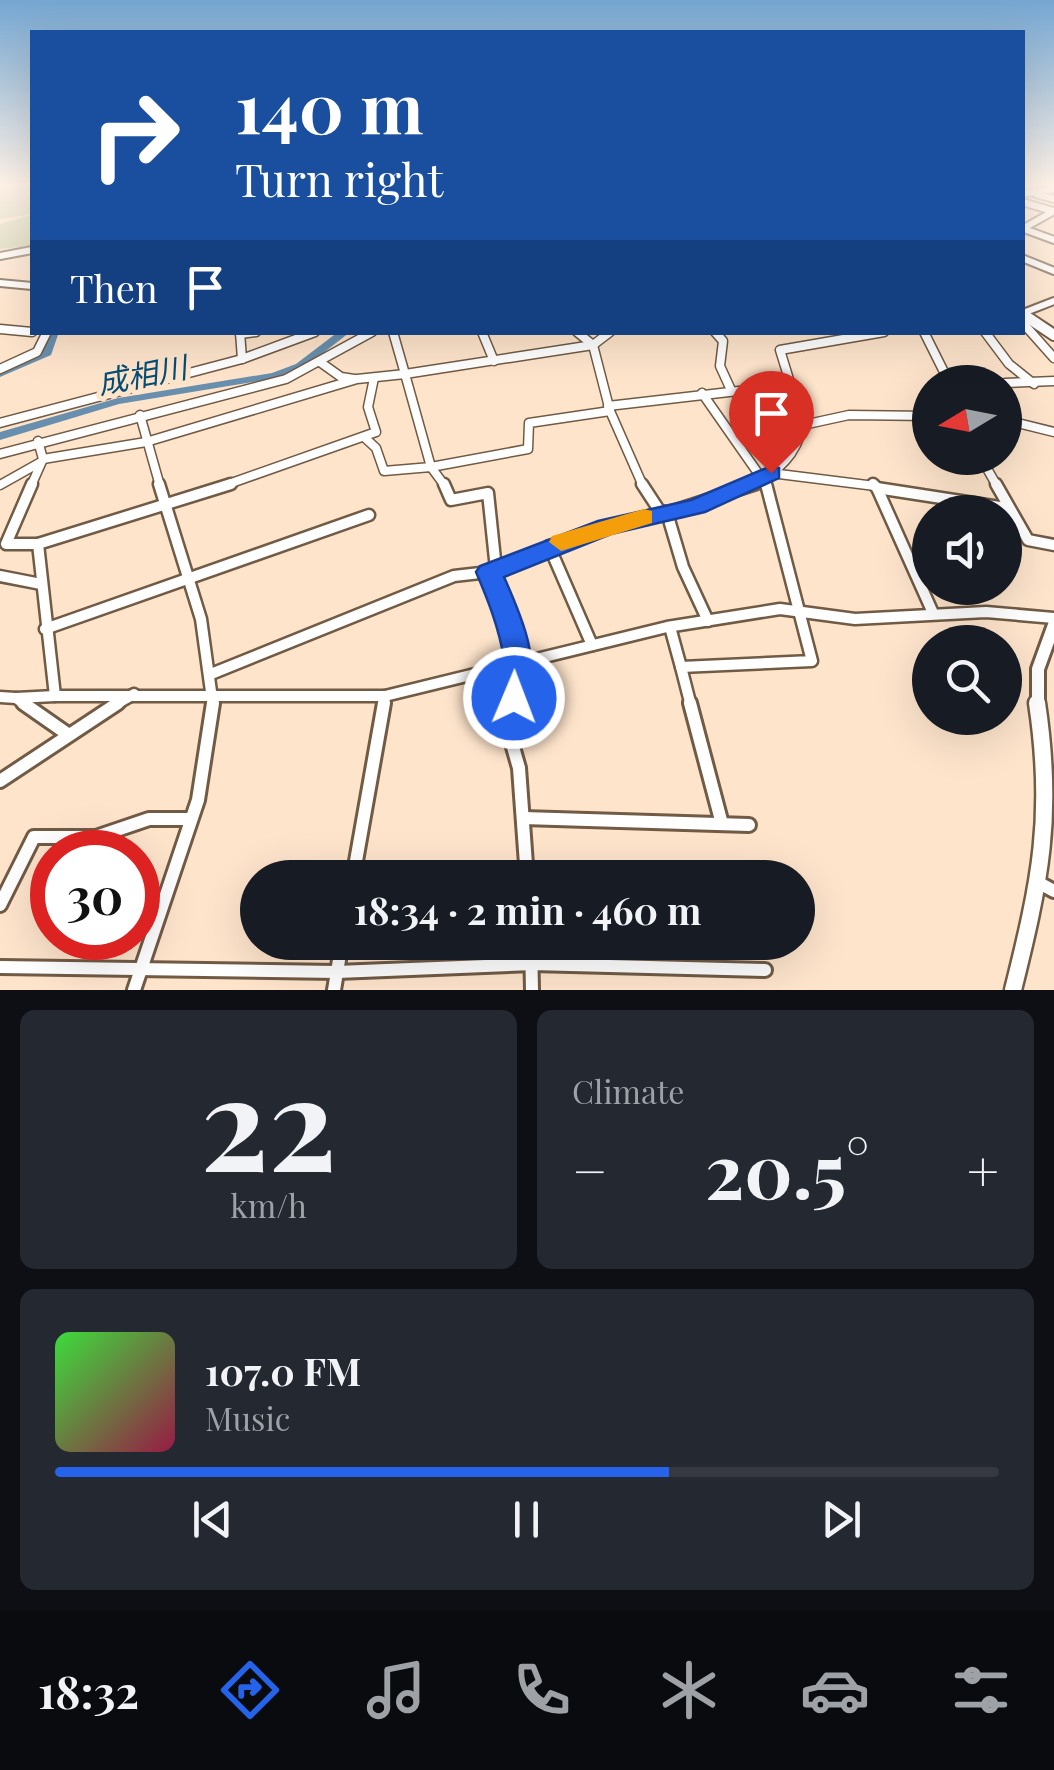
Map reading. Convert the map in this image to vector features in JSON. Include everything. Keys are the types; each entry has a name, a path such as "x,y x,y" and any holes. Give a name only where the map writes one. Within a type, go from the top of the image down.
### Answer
{"main road":[{"path":"1025,317 1054,335"},
{"path":"1013,990 1048,888 1049,755 1035,694 1038,669 1054,621"}],"street":[{"path":"0,253 30,248"},
{"path":"1025,259 1054,270"},
{"path":"0,283 30,286"},
{"path":"1025,315 1054,300"},
{"path":"1025,319 1054,358"},
{"path":"0,329 30,332"},
{"path":"0,369 37,352 44,335"},
{"path":"240,335 242,359"},
{"path":"0,423 242,359 307,335"},
{"path":"0,454 140,415 253,390 320,362 367,335"},
{"path":"393,335 431,467 442,476 451,500 488,493 492,571 519,663 509,732 524,818 526,860"},
{"path":"483,335 494,361"},
{"path":"581,335 593,345 609,409 642,484 666,512 708,622"},
{"path":"320,362 341,377 374,378 593,345 606,335"},
{"path":"718,335 723,341 720,366 731,390"},
{"path":"211,674 454,576 492,571 549,546 697,506 768,476 792,455 803,436 780,350 867,335"},
{"path":"927,335 932,340 938,365"},
{"path":"987,335 1009,364 1034,384"},
{"path":"38,441 42,460 6,544 38,544 376,432 368,407 374,378"},
{"path":"0,485 42,460 146,442 357,379"},
{"path":"1022,384 1054,381"},
{"path":"364,437 376,448 384,471 431,467 528,449 529,423 702,393 790,385"},
{"path":"680,666 812,661 768,476 702,393"},
{"path":"134,990 191,819 209,742 214,693 188,579 140,415"},
{"path":"803,425 832,416 912,416"},
{"path":"1022,424 1054,432"},
{"path":"768,476 873,482 933,613"},
{"path":"877,488 922,495"},
{"path":"45,629 369,515"},
{"path":"1022,531 1028,540 1054,545"},
{"path":"38,544 54,696"},
{"path":"549,546 592,645"},
{"path":"0,576 42,584"},
{"path":"0,698 136,693 385,696 670,626 753,612 800,610 856,618 933,613 1054,621"},
{"path":"670,626 722,824"},
{"path":"0,781 66,734 136,693"},
{"path":"356,860 385,696"},
{"path":"16,698 66,734"},
{"path":"524,818 749,825"},
{"path":"0,906 34,837 96,837 149,819 191,819"},
{"path":"334,990 339,960"},
{"path":"532,960 532,990"},
{"path":"0,966 337,972 532,964 766,970"}],"green space":[{"path":"0,232 30,232 30,246 0,249"}],"waterway":[{"path":"0,374 47,353 53,335"},
{"name":"成相川","path":"0,436 118,401 274,376 300,366 341,335"}],"slow traffic":[{"path":"561,542 644,517"}],"route":[{"path":"514,698 519,663 504,607 489,572 606,527 697,506 771,473"}]}
